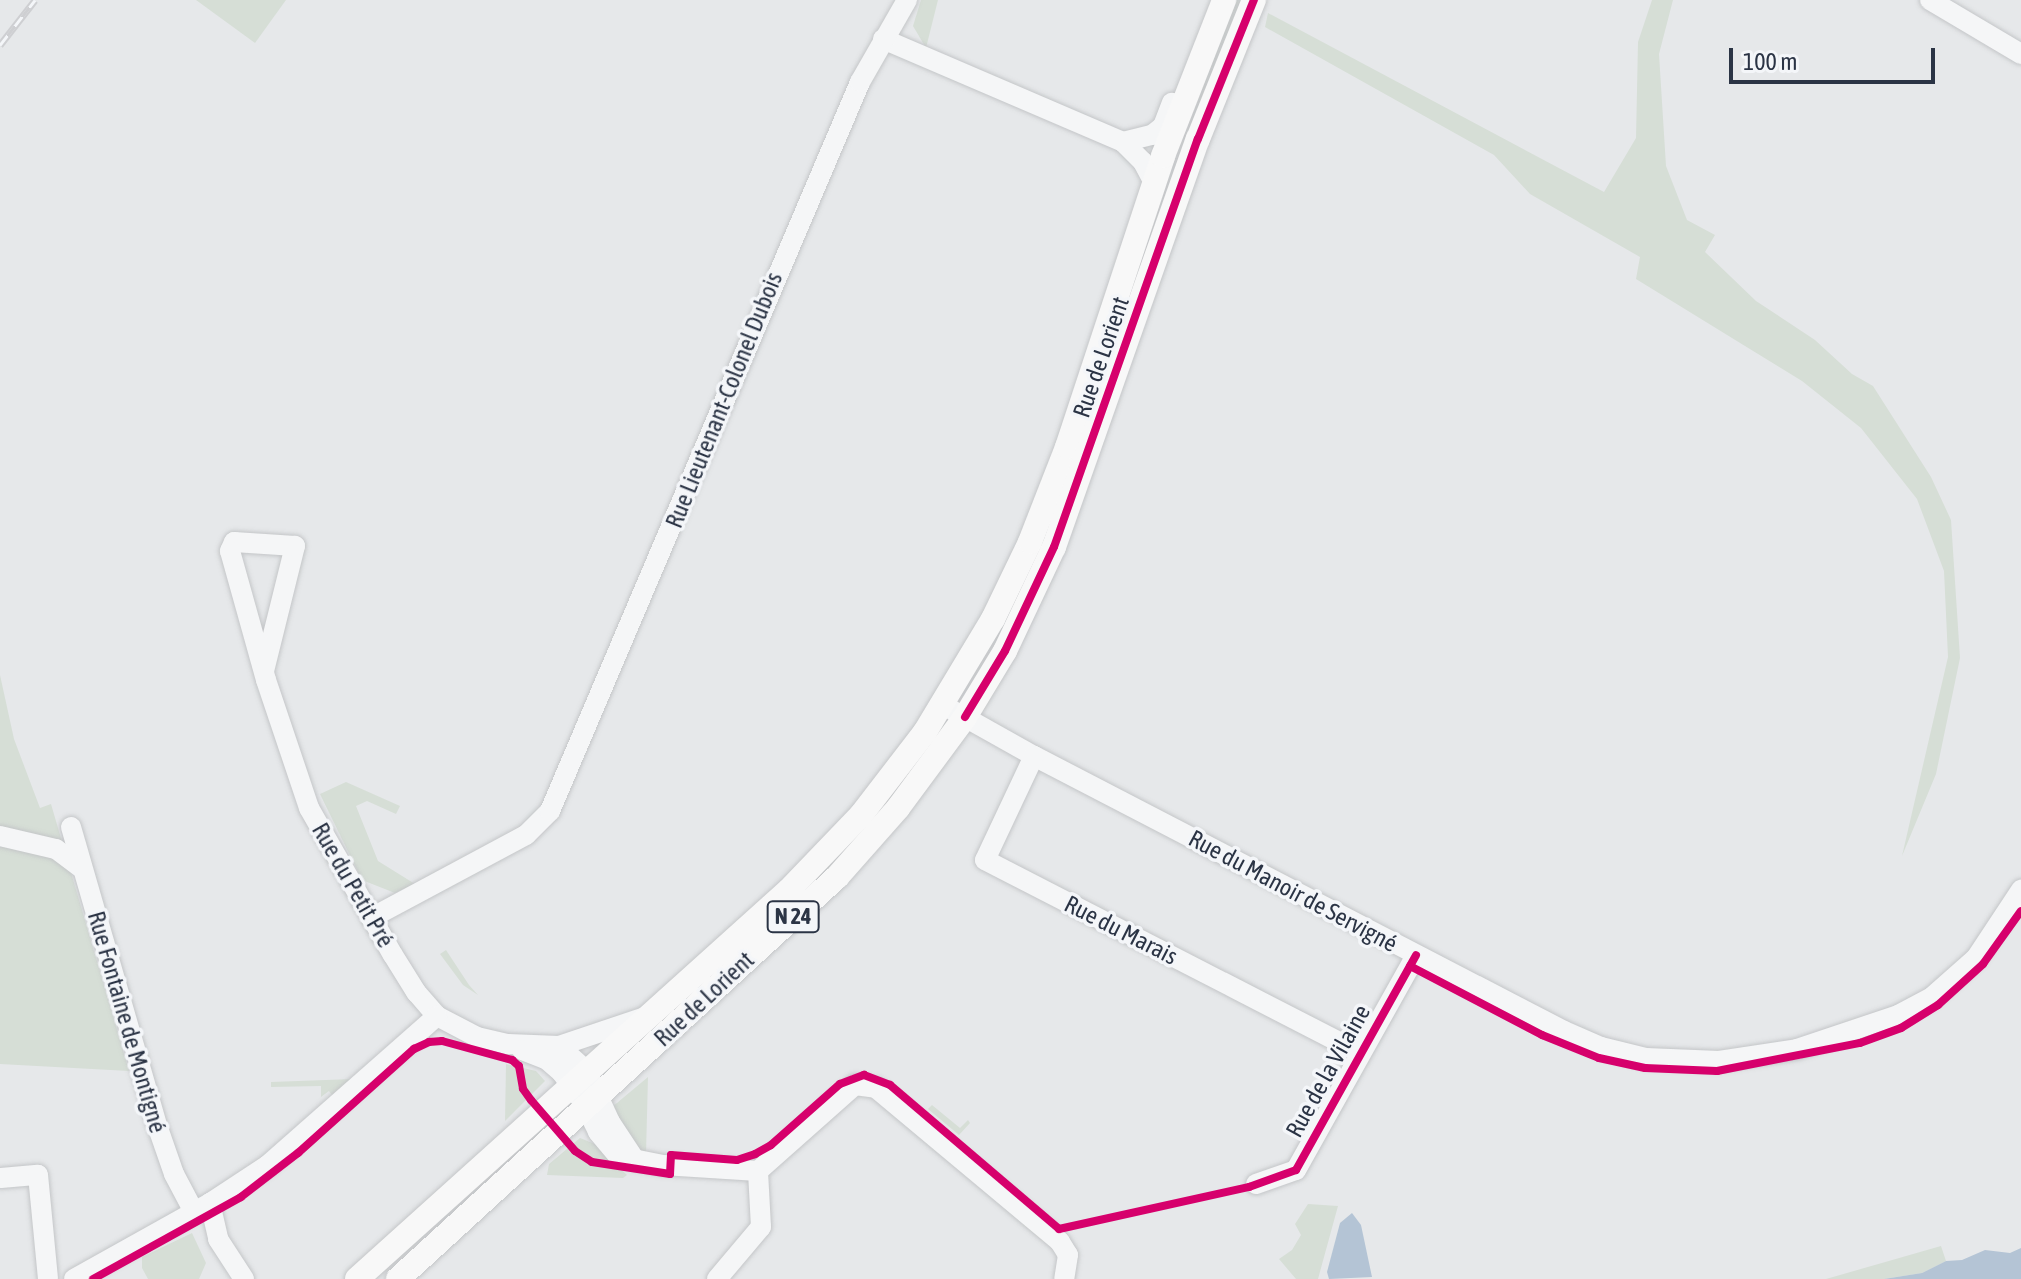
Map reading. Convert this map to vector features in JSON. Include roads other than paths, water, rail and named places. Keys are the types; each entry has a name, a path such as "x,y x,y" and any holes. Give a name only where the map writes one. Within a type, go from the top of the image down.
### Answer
{"main road":[{"name":"Rue de Lorient","path":"356,1278 649,1016 797,898 837,877 888,820 965,717 1034,593 1154,183 1224,0"},
{"name":"Rue de Lorient","path":"398,1279 591,1100 797,898 943,705 1013,579 1077,453 1254,0"}],"street":[{"name":"Rue Lieutenant-Colonel Dubois","path":"371,918 526,835 550,811 648,587 782,261 860,82 907,0"},
{"path":"1930,0 2021,54"},
{"name":"Rue de Lorient","path":"1123,142 1152,135 1163,126 1200,37 1212,27"},
{"path":"883,39 1123,142 1143,162 1154,183"},
{"path":"1163,156 1183,182"},
{"name":"Rue du Petit Pré","path":"264,671 295,546 234,542 230,551 264,671 309,808 416,992 437,1016 477,1037 508,1044 559,1046 649,1016"},
{"name":"Rue du Manoir de Servigné","path":"943,705 1034,756 1416,955 1601,1047 1646,1058 1719,1061 1797,1049 1857,1031 1933,996 1976,958 2021,890"},
{"name":"Rue du Marais","path":"1034,756 985,860 1359,1052"},
{"name":"Rue Fontaine de Montigné","path":"71,827 80,867 167,1158 202,1208 244,1279"},
{"path":"0,836 56,849 80,867"},
{"name":"Rue de la Vilaine","path":"1256,1184 1296,1170 1359,1052 1416,955"},
{"path":"74,1279 202,1208 268,1165 437,1016"},
{"name":"Rue du Petit Pré","path":"508,1044 578,1077"},
{"path":"559,1046 591,1100 609,1147 618,1156 663,1165 758,1171 855,1085 876,1088 1060,1242 1068,1255 1064,1279"},
{"path":"717,1279 761,1227 758,1171"},
{"path":"1,1178 38,1175 48,1279"},
{"path":"417,1279 428,1251"}],"water":[{"path":"1352,1213 1361,1225 1372,1277 1329,1279 1327,1272 1340,1223"},
{"path":"2021,1248 2021,1279 1884,1279 1922,1273 1946,1261 1962,1260 1985,1250 2010,1253"}],"railway":[{"path":"0,45 35,0"}]}
